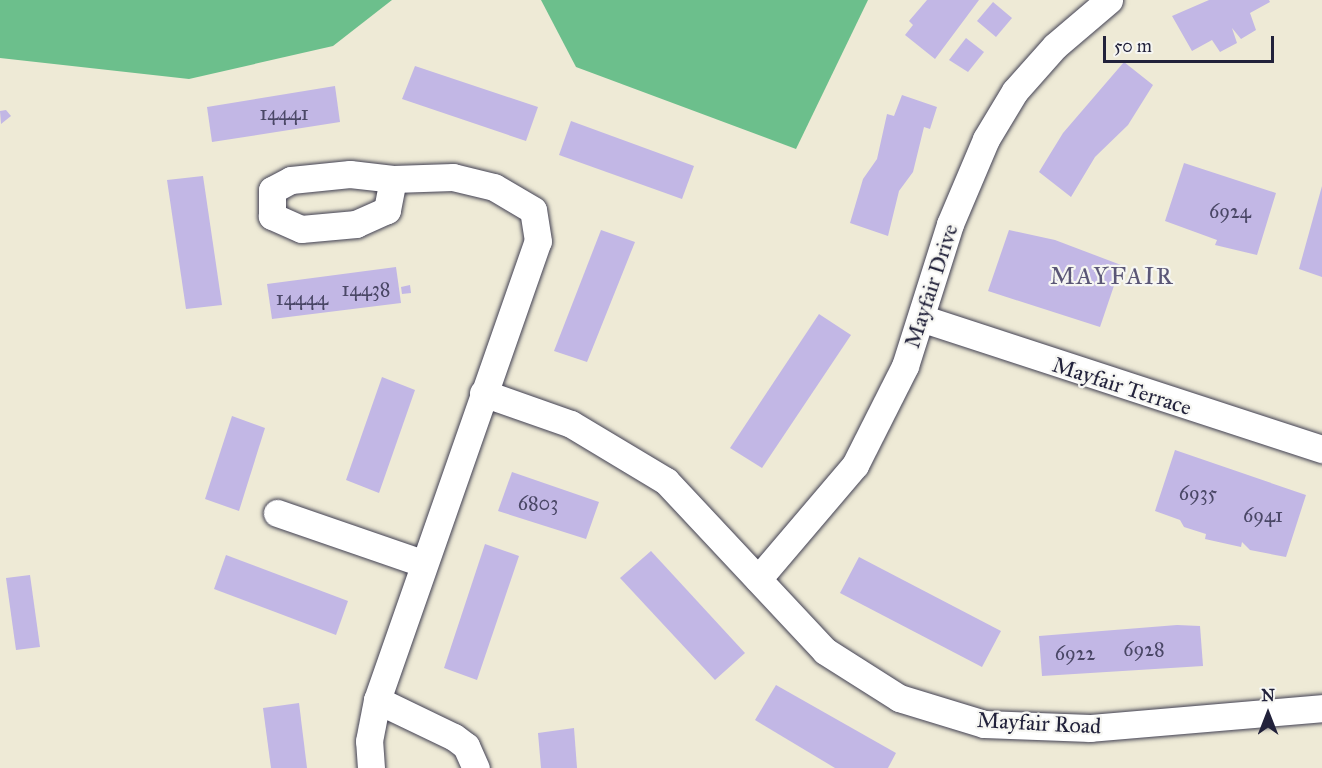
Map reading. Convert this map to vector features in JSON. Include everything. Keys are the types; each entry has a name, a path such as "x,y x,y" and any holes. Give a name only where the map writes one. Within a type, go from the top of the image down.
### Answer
{"street":[{"name":"Mayfair Drive","path":"758,579 855,465 924,319 950,224 986,139 1022,84 1109,0"},
{"path":"371,768 369,741 377,700 422,563 538,241 533,210 494,186 453,177 393,179"},
{"name":"Mayfair Terrace","path":"924,319 1322,449"},
{"name":"Mayfair Road","path":"483,393 571,424 666,481 825,651 898,698 984,723 1090,728 1322,708"},
{"path":"277,513 422,563"},
{"path":"377,700 454,737 466,746 476,768"}],"green space":[{"path":"0,0 392,0 333,46 189,79 0,58"},
{"path":"541,0 868,0 796,149 576,67"}],"building":[{"path":"927,0 979,0 935,59 905,35 913,25 909,21"},
{"path":"1209,0 1269,0 1270,2 1250,13 1256,30 1241,39 1232,28 1237,43 1220,52 1212,40 1192,51 1172,16"},
{"path":"993,2 1012,18 996,37 977,21"},
{"path":"966,38 984,52 968,72 949,60"},
{"path":"1124,62 1153,85 1128,125 1095,157 1071,197 1039,172 1063,133"},
{"path":"415,66 538,107 526,141 402,99"},
{"path":"335,86 340,122 212,142 207,107"},
{"path":"902,95 937,107 930,129 924,127 913,172 899,191 888,236 850,223 863,179 877,159 887,114 894,116"},
{"path":"6,110 11,116 1,124 0,111"},
{"path":"571,121 694,166 682,199 559,155"},
{"path":"1184,163 1276,193 1257,255 1215,245 1217,240 1165,221"},
{"path":"203,176 222,305 186,309 167,180"},
{"path":"1322,186 1322,277 1299,269"},
{"path":"601,230 635,242 587,362 554,351"},
{"path":"1009,230 1055,240 1121,265 1100,327 988,291"},
{"path":"396,267 401,303 272,319 267,284"},
{"path":"410,285 411,293 402,294 401,287"},
{"path":"819,314 851,335 762,468 730,448"},
{"path":"382,377 415,390 379,493 346,480"},
{"path":"232,416 265,428 239,511 205,499"},
{"path":"1175,450 1306,495 1286,557 1250,550 1242,542 1241,547 1205,539 1206,534 1184,527 1180,520 1155,511"},
{"path":"512,472 599,502 586,539 498,511"},
{"path":"485,544 519,556 477,680 444,668"},
{"path":"651,551 745,653 715,680 620,578"},
{"path":"226,555 348,601 336,635 214,589"},
{"path":"859,557 1001,631 982,667 840,593"},
{"path":"30,575 40,647 16,650 6,578"},
{"path":"1177,625 1200,626 1203,666 1042,676 1039,636"},
{"path":"776,685 896,753 888,768 835,768 755,720"},
{"path":"299,703 307,768 271,768 263,708"},
{"path":"574,728 577,768 541,768 538,733"}],"district":[{"name":"MAYFAIR","path":"1112,277"}]}
